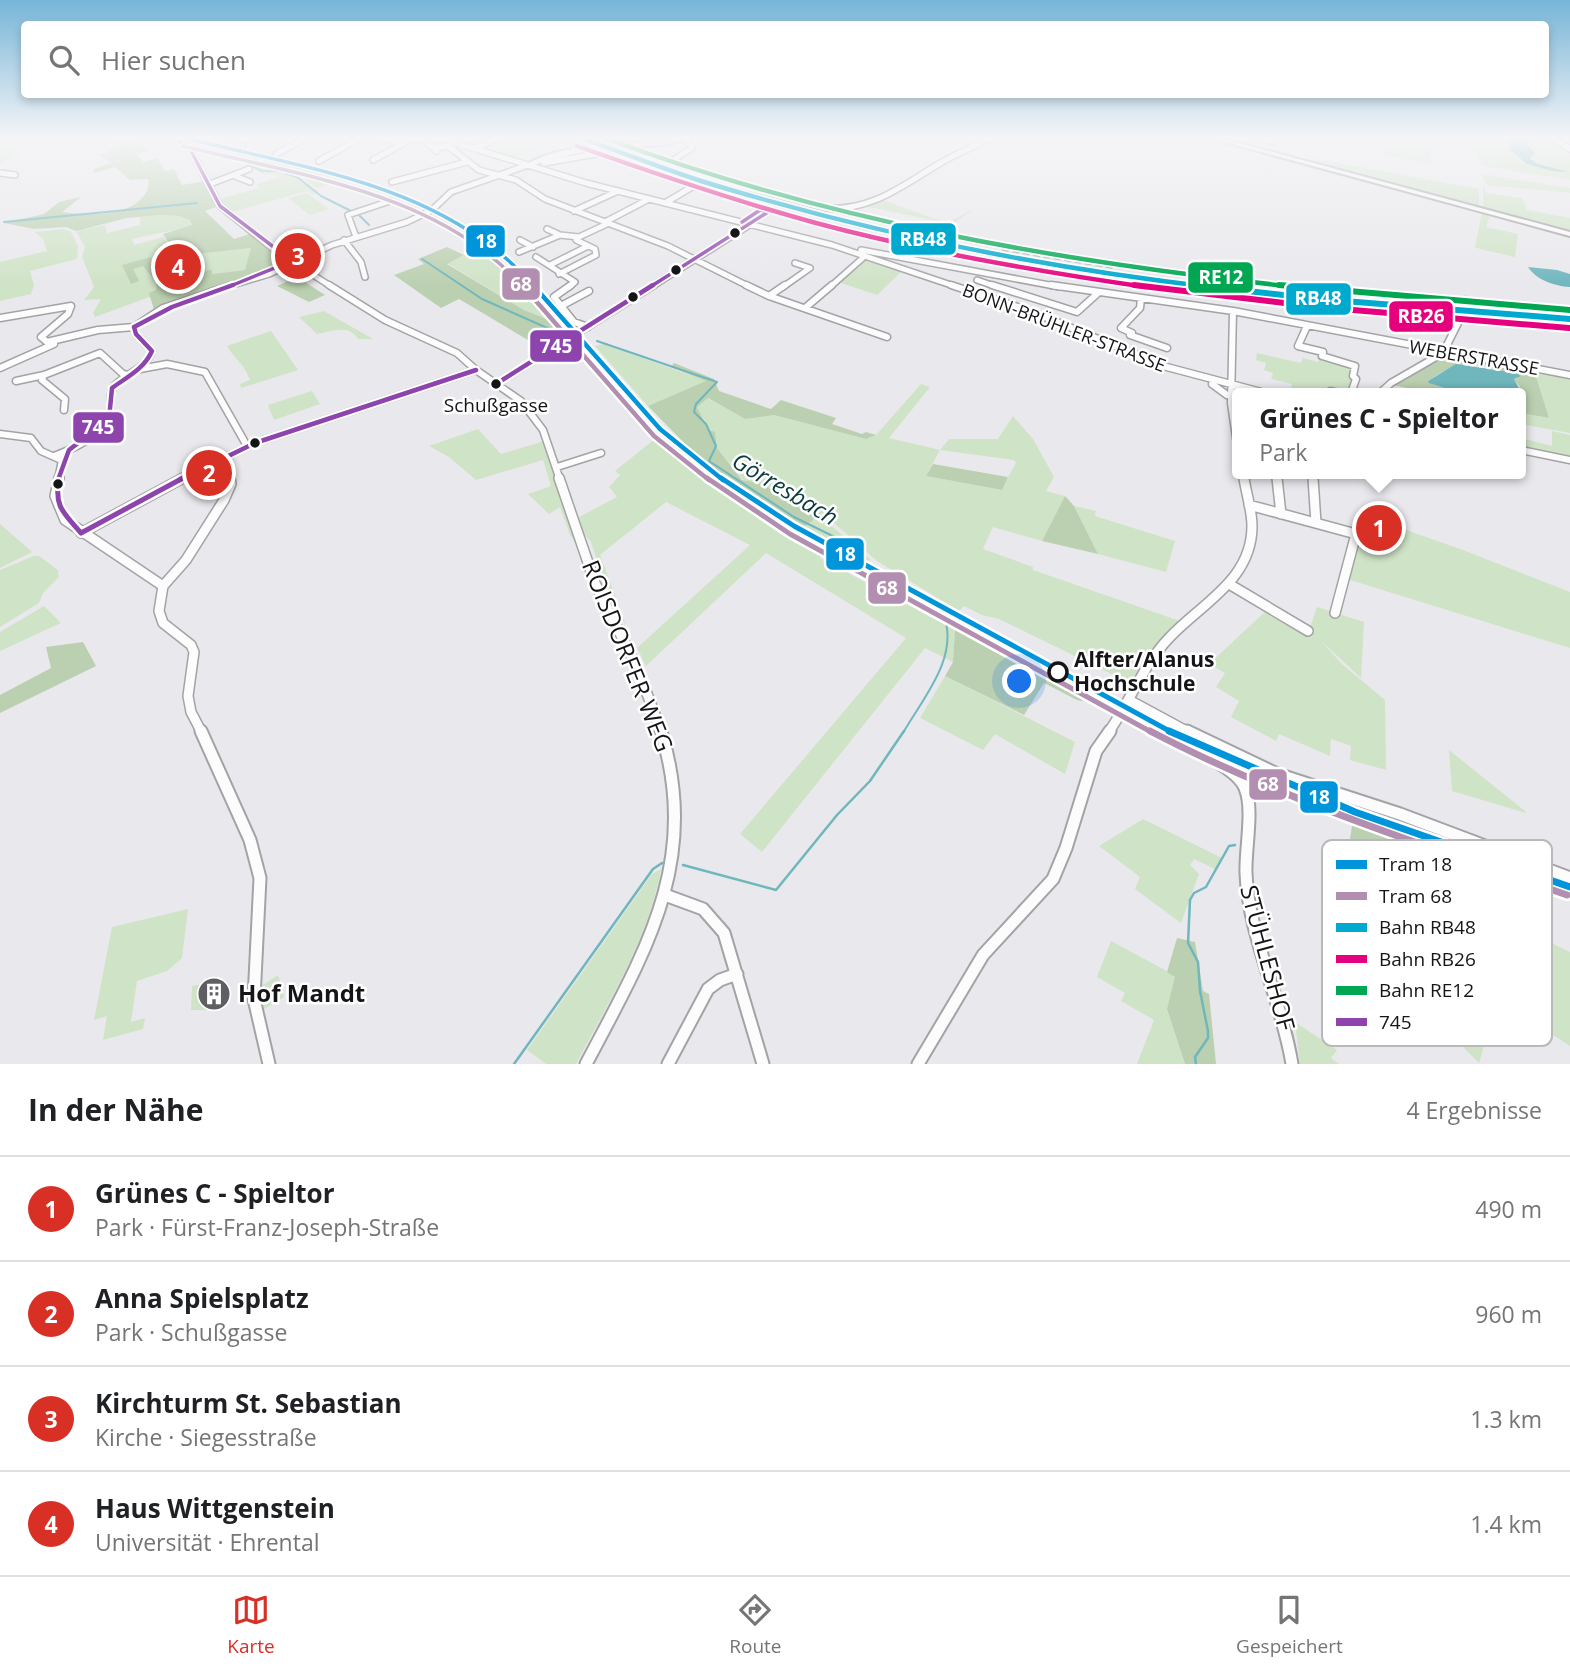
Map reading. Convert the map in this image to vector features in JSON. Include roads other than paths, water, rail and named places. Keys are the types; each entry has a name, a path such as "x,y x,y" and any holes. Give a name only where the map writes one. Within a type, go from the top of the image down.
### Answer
{"main road":[{"path":"1396,188 1570,234"}],"street":[{"name":"ROISDORFER WEG","path":"212,188 220,206 277,253 385,320 457,353 529,409 543,430 570,502 593,579 641,678 670,760 676,797 676,823 665,895 646,948 586,1064"},
{"path":"0,369 56,342 98,330 134,327 158,311 184,299 269,274 292,261 344,240 385,230 419,217 432,210 445,195 463,188"},
{"path":"530,188 545,199 668,246 769,296 887,337"},
{"path":"608,188 841,248"},
{"path":"665,203 691,188"},
{"path":"746,188 824,208 855,209 870,204 898,188"},
{"path":"574,211 618,191"},
{"path":"547,229 560,235 576,237 649,200"},
{"path":"356,237 348,215 390,201"},
{"path":"496,384 751,224"},
{"path":"519,252 560,235"},
{"path":"559,274 596,254 595,249 576,240 576,237"},
{"path":"344,240 355,250 365,271 365,278"},
{"path":"520,240 533,247"},
{"path":"550,265 588,246"},
{"name":"BONN-BRÜHLER-STRASSE","path":"841,248 1033,312 1130,354 1190,375 1243,388"},
{"name":"WEBERSTRASSE","path":"841,248 1098,292 1233,311 1570,375"},
{"path":"805,308 865,256"},
{"path":"536,257 576,284 555,295 574,322 588,327"},
{"path":"769,296 810,268 795,263"},
{"path":"989,283 993,274"},
{"path":"977,280 1077,312 1098,292"},
{"path":"561,306 589,291"},
{"path":"1140,298 1140,308 1121,328 1132,332 1130,335 1167,348"},
{"path":"0,318 71,306 68,314 41,337 47,342 56,342"},
{"path":"1227,394 1232,374 1233,311"},
{"path":"1388,388 1443,353 1458,323 1456,318"},
{"path":"1307,326 1298,346 1323,352 1322,356 1355,366 1353,376 1356,379 1353,388"},
{"path":"134,327 136,334 152,351 151,357 141,369"},
{"path":"16,381 44,375 100,354 104,354 123,374 128,375"},
{"path":"0,434 31,438 41,451 58,458 109,419 112,388 128,375 141,369 167,364 205,372 209,376 247,446"},
{"path":"81,533 147,495 247,446 360,406 476,370"},
{"name":"BONN-BRÜHLER-STRASSE","path":"1232,374 1257,388"},
{"path":"44,375 42,380 65,399 64,410"},
{"path":"1190,375 1218,387 1227,394 1231,403"},
{"path":"1229,385 1232,410"},
{"path":"1526,451 1570,460"},
{"path":"557,467 601,453"},
{"path":"58,458 55,496 65,520 81,533 134,563 163,586"},
{"path":"217,461 230,475 230,484 224,500 186,560 163,586 159,611 163,623 191,645 194,652 188,696 191,714 221,770 257,864 260,878 254,999 269,1064"},
{"path":"918,1064 979,961 1051,884 1062,859 1096,751 1122,713 1156,653 1229,584 1241,569 1249,551 1252,532 1244,479"},
{"path":"1278,479 1281,514"},
{"path":"1313,479 1316,523"},
{"path":"1250,505 1356,534 1335,613"},
{"path":"1229,584 1308,631"},
{"path":"1129,700 1176,727 1277,774 1400,814 1469,840"},
{"name":"STÜHLESHOF","path":"1122,713 1227,768 1245,786 1245,861 1250,902 1256,933 1285,1023 1292,1064"},
{"path":"1552,871 1570,878"},
{"path":"665,895 692,903 714,919 726,939 763,1064"},
{"path":"668,1064 708,989 720,980 737,974"}],"water":[{"path":"1528,267 1570,274 1570,287 1546,282"},
{"path":"1456,364 1521,376 1514,379 1519,388 1445,388 1428,381"}],"waterway":[{"path":"310,188 353,212"},
{"path":"4,222 197,203"},
{"path":"358,214 369,225"},
{"path":"422,259 482,299 563,335"},
{"name":"Görresbach","path":"597,341 717,382 696,404 694,412 706,424 716,446 709,461 794,517 851,545 855,550 853,554"},
{"name":"Görresbach","path":"845,562 944,618"},
{"path":"903,733 929,692 943,662 947,647 944,618"},
{"name":"Görresbach","path":"944,618 1016,654"},
{"path":"683,865 776,890 837,815 870,781 904,731"},
{"name":"Görresbach","path":"1196,1064 1195,1057 1208,1038 1208,1031 1200,991 1198,962 1188,943 1190,900 1194,893 1206,887 1229,846 1235,845"},
{"path":"514,1064 653,869 662,863"}],"railway":[{"path":"985,243 1012,249"},
{"path":"1002,250 1113,268"}],"tram line":[{"name":"68","path":"348,188 417,210 464,235 507,268 654,436 720,488 790,534 1078,694 1188,751 1352,820 1409,840"},
{"name":"18","path":"380,188 421,202 469,228 513,262 660,429 725,481 794,526 1083,686 1192,743 1355,812 1435,840"},
{"name":"18","path":"1552,881 1570,887"},
{"name":"68","path":"1552,890 1567,895"}],"rail line":[{"name":"RB26","path":"695,188 818,224 941,252 1066,275 1317,307 1569,328"},
{"name":"RB48","path":"726,188 821,215 943,244 1068,266 1319,299 1570,319"},
{"name":"RE12","path":"751,188 882,221 1124,265 1272,284 1570,310"}],"place":[{"name":"Kirchturm St. Sebastian","path":"298,256"},
{"name":"Haus Wittgenstein","path":"178,267"},
{"name":"Schußgasse","path":"496,384"},
{"name":"Anna Spielsplatz","path":"209,473"},
{"name":"Grünes C - Spieltor","path":"1379,528"},
{"name":"Alfter/Alanus Hochschule","path":"1058,672"},
{"name":"Hof Mandt","path":"214,994"}]}
